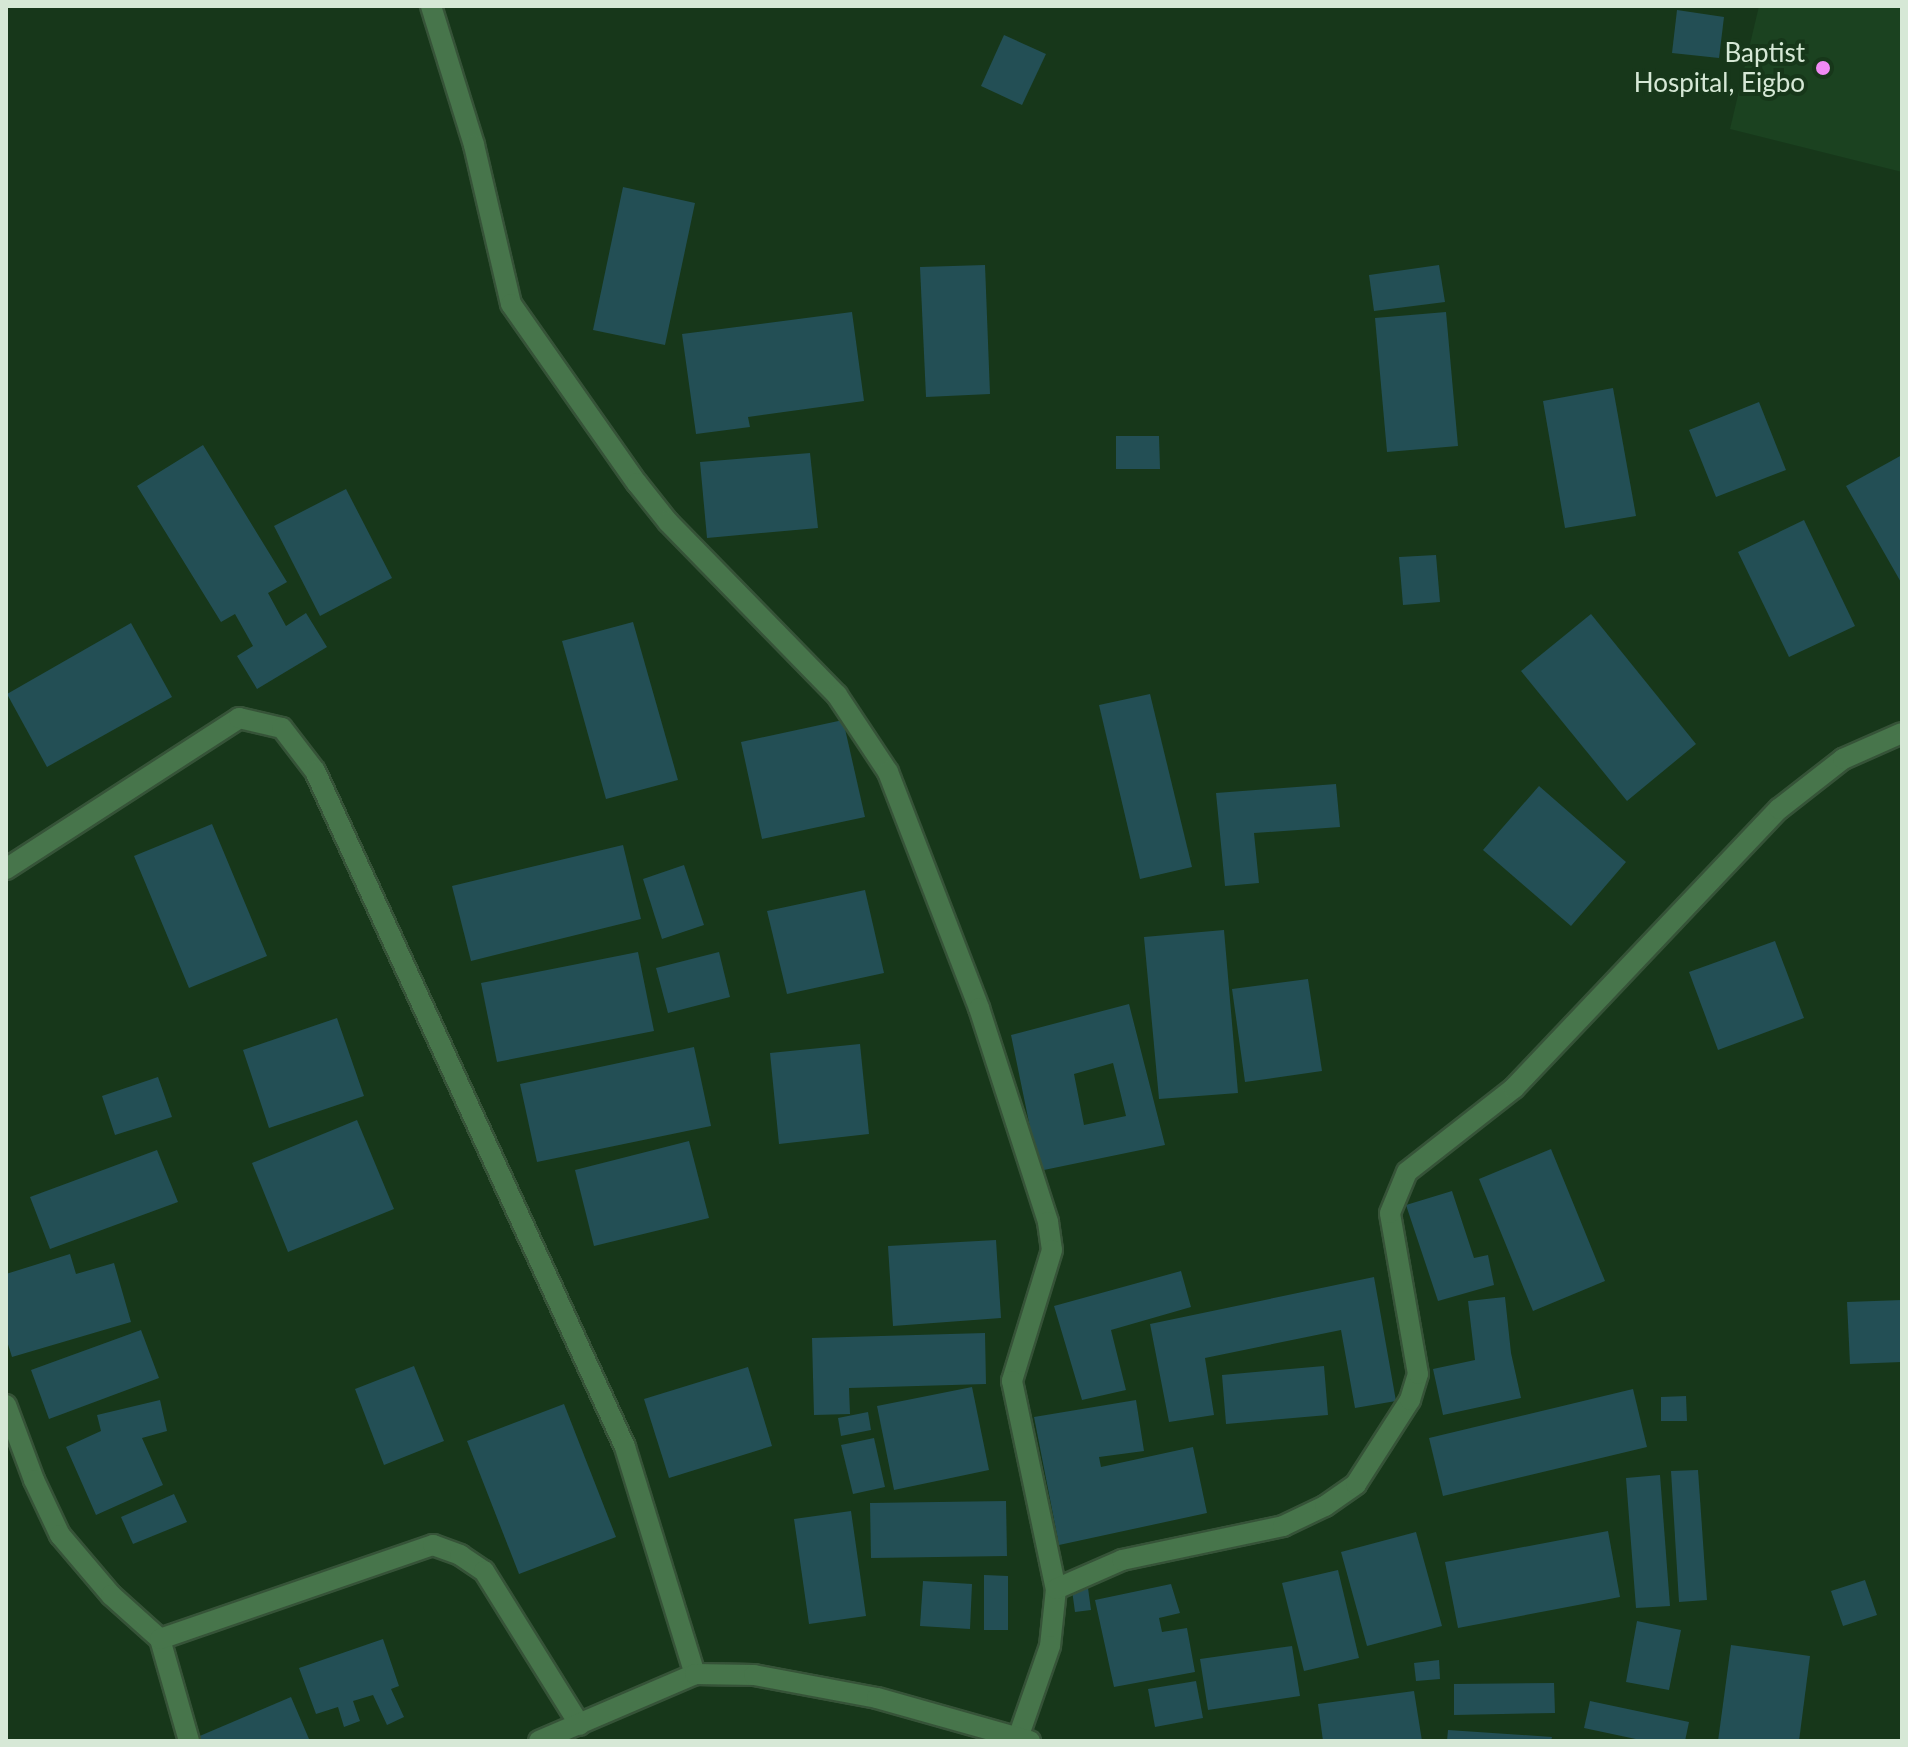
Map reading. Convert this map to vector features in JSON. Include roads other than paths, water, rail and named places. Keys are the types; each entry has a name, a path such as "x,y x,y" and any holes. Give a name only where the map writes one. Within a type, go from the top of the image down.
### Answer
{"street":[{"path":"431,6 474,145 511,304 668,522 837,695 888,772 979,1008 1048,1222 1052,1250 1012,1381 1056,1589 1050,1646 1024,1739 989,1735 861,1695 754,1675 695,1674 539,1741"},
{"path":"6,869 239,718 282,728 315,771 625,1447 695,1674"},
{"path":"1056,1589 1122,1560 1283,1526 1325,1506 1356,1484 1410,1400 1418,1374 1390,1213 1407,1172 1514,1088 1779,809 1843,759 1902,733"},
{"path":"6,1405 34,1480 60,1535 111,1595 160,1639 189,1741"},
{"path":"160,1639 433,1545 460,1555 484,1571 580,1725"}],"place":[{"name":"Baptist Hospital, Eigbo","path":"1823,68"}]}
